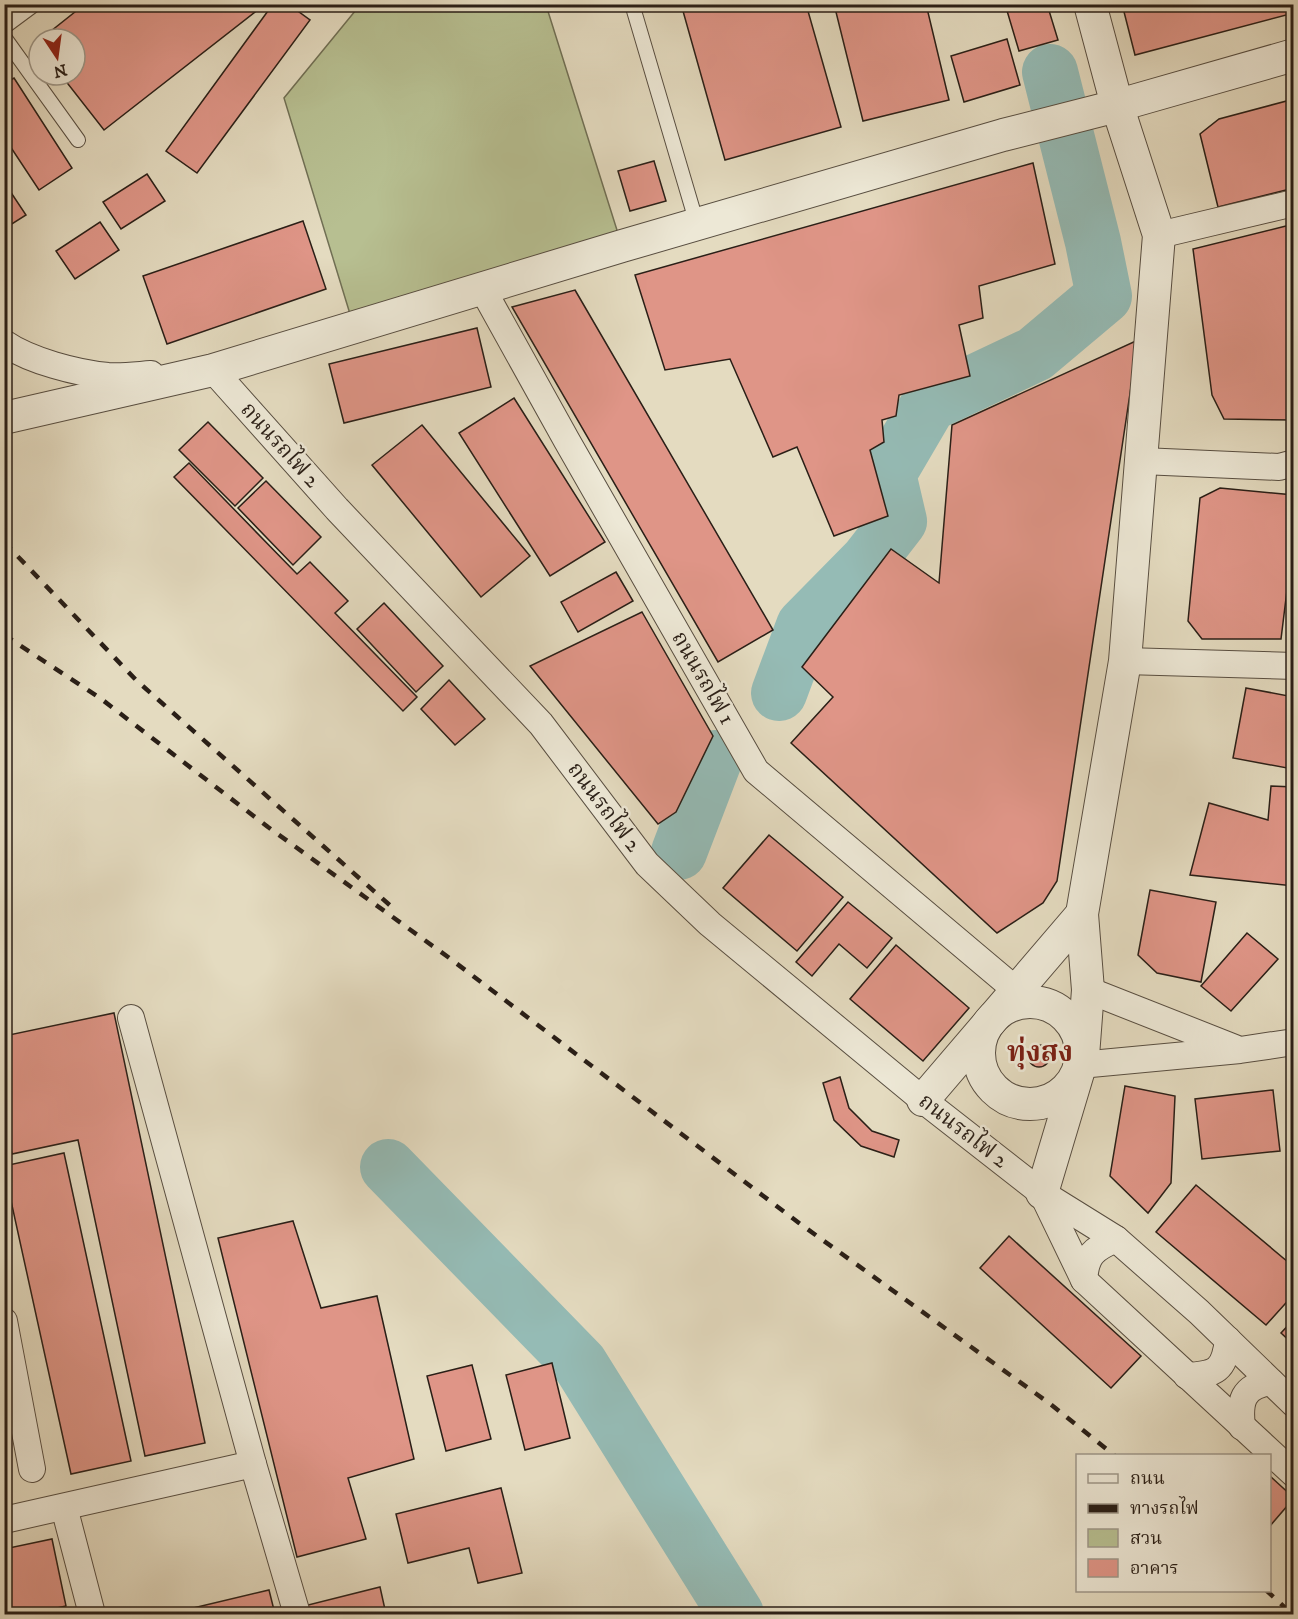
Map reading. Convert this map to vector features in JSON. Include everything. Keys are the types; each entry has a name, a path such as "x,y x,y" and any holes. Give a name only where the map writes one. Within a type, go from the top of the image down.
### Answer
{"street":[{"path":"1042,1193 1083,1056 1088,990 1082,914 1125,661 1159,236 1111,107 1090,4"},
{"path":"4,418 213,370 697,224 1003,135 1293,55"},
{"path":"1159,236 1293,203"},
{"name":"ถนนรถไฟ 1","path":"482,288 756,771 1016,990"},
{"path":"4,342 39,360 110,376 213,370"},
{"name":"ถนนรถไฟ 2","path":"213,370 337,509 540,724 647,864 710,924 923,1100 1042,1193 1116,1239 1199,1312 1293,1404"},
{"path":"1142,461 1279,467 1293,463"},
{"path":"1125,661 1293,666"},
{"path":"923,1100 1082,914"},
{"path":"1088,990 1240,1050"},
{"path":"1026,1002 1050,1006 1069,1020 1080,1041 1080,1065 1069,1086 1050,1100 1027,1104 1005,1098 987,1082 979,1060 981,1037 994,1017 1014,1005 1026,1002"},
{"path":"131,1018 253,1464 297,1614"},
{"path":"1080,1065 1240,1050 1293,1042"},
{"name":"ถนนรถไฟ 2","path":"1042,1193 1084,1280 1293,1474"},
{"path":"1084,1280 1085,1262 1091,1254 1116,1239"},
{"path":"4,1321 32,1470"},
{"path":"1186,1376 1208,1374 1220,1368 1226,1357 1228,1340"},
{"path":"1242,1427 1240,1409 1244,1395 1261,1383 1271,1382"},
{"path":"4,1520 253,1464"},
{"path":"64,1507 92,1614"}],"lane":[{"path":"4,27 35,4"},
{"path":"632,4 697,224"},
{"path":"4,36 78,140"}],"green space":[{"path":"360,5 546,5 622,246 354,327 284,98"}],"building":[{"path":"85,4 249,4 255,12 104,130 70,87 87,87 87,27 56,27"},
{"path":"273,4 288,4 310,20 197,173 166,151"},
{"path":"681,4 806,4 841,127 725,160"},
{"path":"834,4 926,4 949,100 863,121"},
{"path":"1005,4 1047,4 1058,40 1019,51"},
{"path":"1122,4 1294,4 1294,13 1135,55"},
{"path":"1007,39 1020,85 964,102 951,56"},
{"path":"14,78 72,168 39,190 4,137 4,84"},
{"path":"1294,99 1294,188 1218,207 1200,134 1219,119"},
{"path":"654,161 666,201 630,211 618,171"},
{"path":"1033,163 1055,264 979,286 983,318 959,325 970,376 899,395 896,416 882,420 884,442 870,450 888,516 834,536 797,447 773,457 730,359 665,370 635,275"},
{"path":"147,174 165,201 121,229 103,202"},
{"path":"4,182 26,215 4,229"},
{"path":"303,221 326,289 167,344 143,276"},
{"path":"100,222 119,250 75,279 56,251"},
{"path":"1294,224 1294,420 1224,419 1212,395 1193,249"},
{"path":"575,290 773,630 718,662 512,307"},
{"path":"477,328 491,387 344,423 329,364"},
{"path":"1138,340 1057,881 1043,903 997,933 791,743 833,697 802,667 891,549 939,583 952,425"},
{"path":"514,398 605,542 550,576 459,433"},
{"path":"208,422 263,478 235,506 179,450"},
{"path":"422,425 530,556 481,597 372,465"},
{"path":"189,463 297,574 310,562 348,601 335,613 417,697 403,711 174,477"},
{"path":"266,481 321,537 293,565 238,508"},
{"path":"1220,488 1294,495 1294,533 1281,639 1202,639 1188,621 1200,498"},
{"path":"616,572 633,601 578,632 561,602"},
{"path":"384,603 443,666 416,692 357,629"},
{"path":"642,612 713,736 676,812 658,824 530,666"},
{"path":"449,680 485,719 455,745 421,709"},
{"path":"1246,688 1294,697 1294,730 1287,768 1233,758"},
{"path":"1271,786 1294,787 1294,886 1190,875 1209,803 1268,820"},
{"path":"769,835 843,897 797,951 723,888"},
{"path":"1150,890 1216,902 1201,982 1157,973 1138,955"},
{"path":"848,902 892,938 867,968 839,944 812,976 796,962"},
{"path":"1247,933 1278,959 1231,1011 1201,986"},
{"path":"896,945 969,1008 923,1061 850,999"},
{"path":"114,1013 205,1443 145,1456 78,1140 12,1154 4,1119 4,1036"},
{"path":"1039,1045 1047,1048 1050,1056 1047,1064 1039,1067 1031,1064 1028,1056 1031,1048"},
{"path":"840,1077 849,1108 872,1131 899,1140 894,1157 861,1146 834,1120 823,1083"},
{"path":"1125,1086 1175,1096 1171,1183 1148,1213 1110,1176"},
{"path":"1273,1090 1280,1151 1202,1159 1195,1099"},
{"path":"64,1153 131,1461 71,1474 4,1169 4,1166"},
{"path":"1196,1185 1294,1267 1294,1294 1266,1325 1156,1232"},
{"path":"293,1221 321,1308 377,1296 414,1459 348,1478 366,1539 297,1557 218,1238"},
{"path":"1009,1236 1141,1356 1111,1388 980,1268"},
{"path":"1294,1319 1294,1345 1281,1333"},
{"path":"552,1363 570,1438 525,1450 506,1375"},
{"path":"472,1365 491,1439 446,1451 427,1376"},
{"path":"1271,1477 1294,1498 1271,1525"},
{"path":"501,1488 522,1573 478,1583 469,1548 408,1563 396,1514"},
{"path":"52,1539 66,1606 29,1614 4,1614 4,1549"},
{"path":"380,1587 386,1614 310,1614 308,1605"},
{"path":"269,1590 275,1614 168,1614"}],"waterway":[{"path":"779,693 804,626 868,561 899,521 888,474 929,404 1035,354 1104,296 1093,242 1050,72"},
{"path":"679,852 715,758"},
{"path":"388,1167 580,1364 736,1614"}],"railway":[{"path":"4,542 136,680 393,908"},
{"path":"4,635 100,698 268,827 448,957 799,1223 1049,1403 1113,1454"},
{"path":"1268,1592 1292,1614"}],"district":[{"name":"ทุ่งสง","path":"1040,1052"}]}
